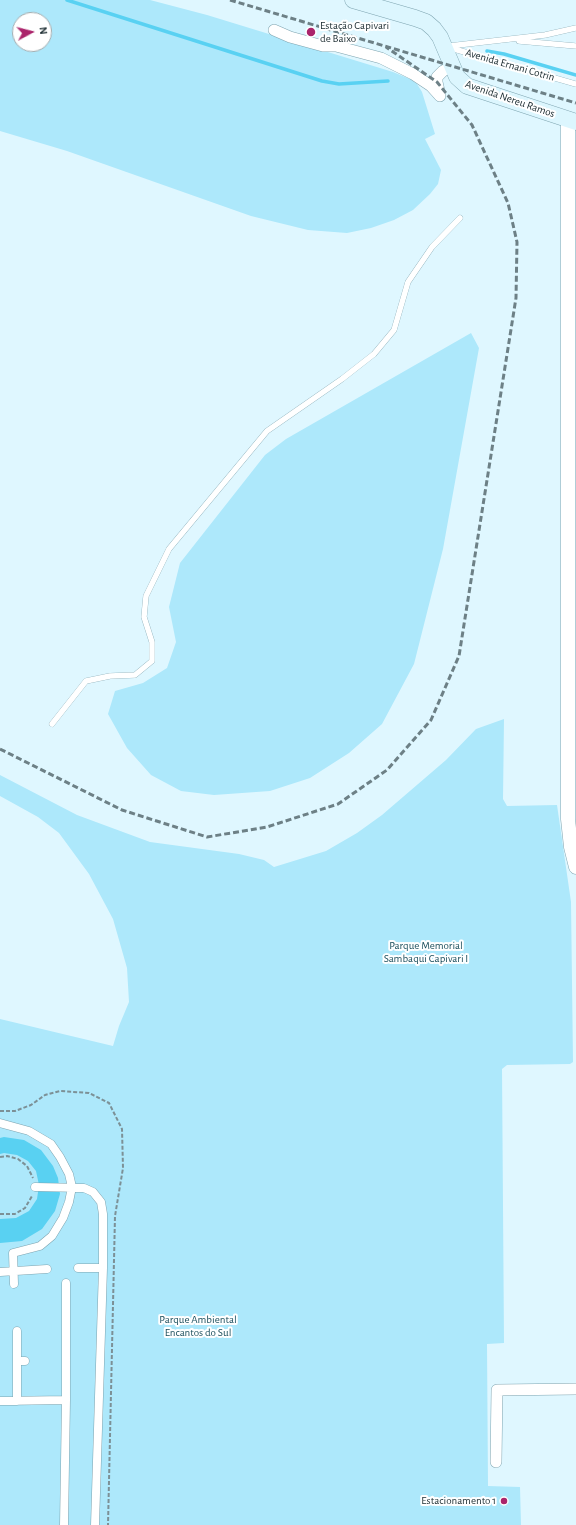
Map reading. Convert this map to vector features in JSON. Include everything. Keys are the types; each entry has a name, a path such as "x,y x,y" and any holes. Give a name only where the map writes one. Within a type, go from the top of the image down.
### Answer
{"main road":[{"name":"Avenida Nereu Ramos","path":"353,0 426,22 434,29 445,46 457,77 467,86 572,120"}],"street":[{"path":"274,30 290,37 323,46 336,46 381,58 413,74 431,86 440,96 436,82 437,77 443,71 452,66"},
{"path":"572,120 572,562 568,819 571,847 576,867"},
{"path":"0,1123 29,1131 51,1144 69,1174 72,1188 63,1218 52,1236 40,1246 12,1253 14,1284"},
{"path":"34,1187 84,1188 93,1192 101,1202 103,1214 103,1268 95,1525"},
{"path":"78,1268 103,1268"},
{"path":"0,1272 47,1269"},
{"path":"64,1525 66,1400 62,1360 66,1283"},
{"path":"17,1331 21,1361 17,1400"},
{"path":"496,1462 497,1390 576,1389"},
{"path":"0,1401 66,1400"}],"lane":[{"path":"445,46 545,36 576,28"},
{"path":"506,40 576,46"},
{"name":"Avenida Ernani Cotrin","path":"445,46 576,84"},
{"path":"52,724 86,681 110,676 135,675 152,661 152,642 144,617 146,596 169,549 267,431 342,379 374,354 394,330 408,282 432,247 460,218"}],"path":[{"path":"0,1157 7,1156 18,1159 27,1166 33,1176 34,1187 32,1199 25,1208 14,1214 0,1214"}],"green space":[{"path":"0,0 150,0 207,15 393,72 410,79 417,84 422,92 435,134 425,139 441,170 438,184 413,210 394,220 371,228 347,233 308,230 251,216 67,151 0,131"},
{"path":"471,333 479,348 443,549 414,664 382,724 349,753 310,778 270,791 214,795 181,791 151,775 127,748 108,714 115,691 143,683 167,668 176,642 169,607 180,563 265,455 286,439"},
{"path":"504,719 503,799 507,806 557,805 571,902 573,1062 570,1064 507,1065 502,1069 504,1343 487,1344 488,1486 520,1487 521,1525 0,1525 0,1019 113,1046 129,1002 127,968 113,919 89,874 59,833 38,817 0,796 0,775 77,815 150,842 239,854 264,860 274,867 326,851 357,833 382,815 446,760 476,729"}],"water":[{"path":"4,1137 24,1140 41,1150 53,1166 58,1178 60,1194 55,1211 42,1229 22,1241 0,1243 0,1219 16,1218 29,1211 37,1199 39,1185 36,1171 28,1161 17,1155 4,1153 0,1154 0,1138"}],"waterway":[{"path":"67,0 322,81 339,84 388,81"},
{"path":"487,51 504,54 576,75"}],"railway":[{"path":"230,0 576,103"},
{"path":"0,749 122,810 207,837 267,827 338,804 387,770 431,720 459,656 516,298 517,242 508,203 472,125 437,82 386,47"}],"place":[{"name":"Estação Capivari de Baixo","path":"311,32"},
{"name":"Estacionamento 1","path":"504,1501"}],"park label":[{"name":"Parque Memorial Sambaqui Capivari I","path":"426,952"},
{"name":"Parque Ambiental Encantos do Sul","path":"198,1326"}]}
